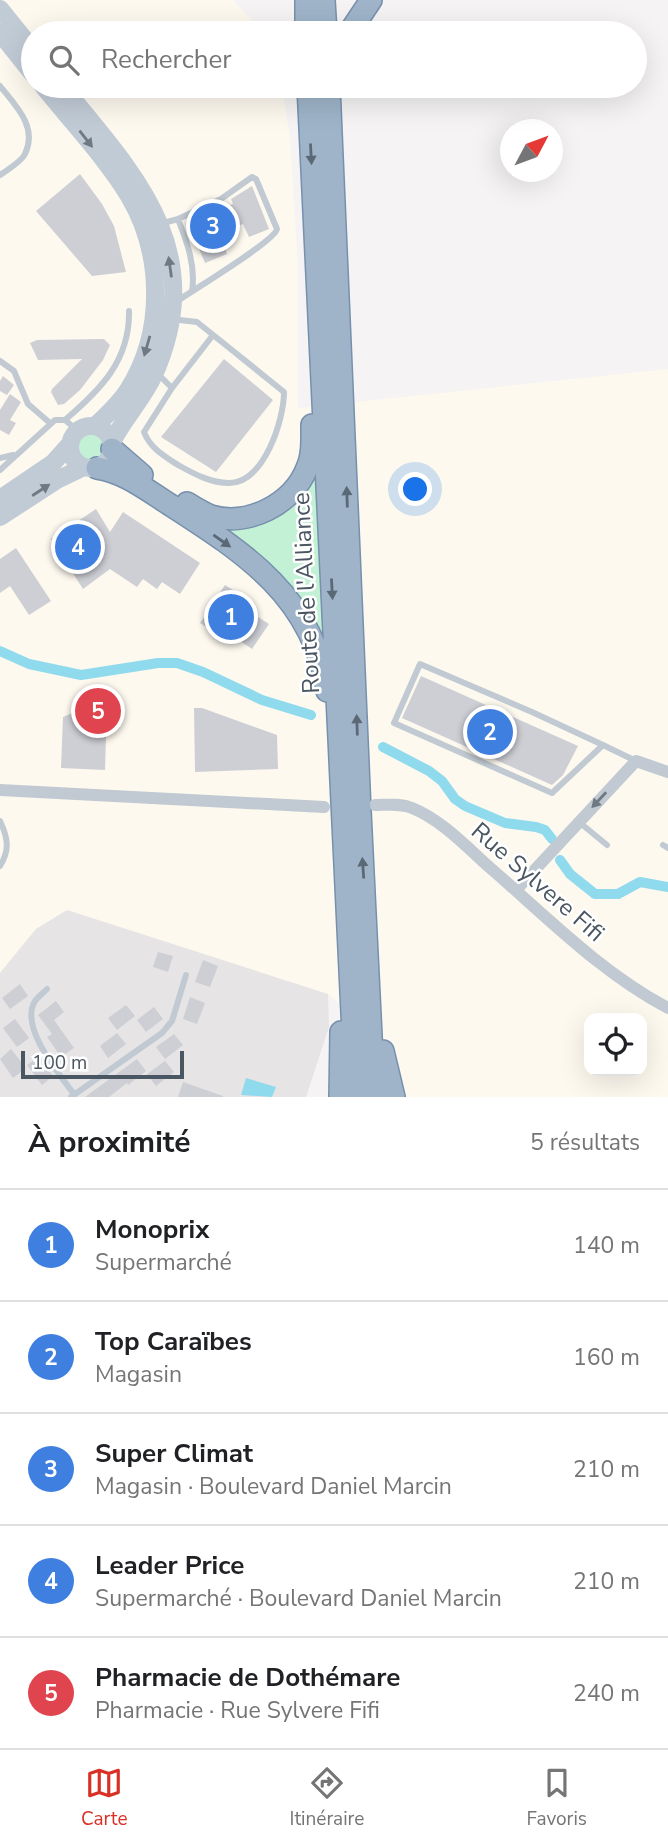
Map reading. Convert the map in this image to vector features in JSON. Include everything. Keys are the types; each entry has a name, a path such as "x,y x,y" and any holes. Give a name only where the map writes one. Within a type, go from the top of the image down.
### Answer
{"highway":[{"path":"306,0 306,21"},
{"path":"324,0 325,21"},
{"path":"357,21 371,0"},
{"name":"Route de l'Alliance","path":"309,98 341,776 374,1097"},
{"name":"Route de l'Alliance","path":"330,98 360,811 356,1097"},
{"path":"337,295 342,277 343,252 340,98"},
{"path":"112,445 142,475 209,516 233,519 270,510 296,486 307,469 311,452 319,325"},
{"path":"90,467 124,475 254,564 285,594 306,625 324,673 334,747 341,776"},
{"path":"340,1097 342,972 358,924"},
{"path":"358,924 378,961 383,1049 394,1097"}],"main road":[{"path":"0,9 21,35"},
{"path":"0,33 21,59"},
{"path":"52,98 124,189 138,213 151,252 155,304 144,357 118,405 95,426"},
{"path":"0,517 57,480 109,459 112,445 156,371 171,312 172,269 160,224 144,190 130,169 72,98"},
{"path":"0,499 53,463 71,432 85,426 95,426 104,430 112,445"},
{"path":"71,432 73,458 90,467"}],"street":[{"path":"516,890 636,761 668,772"},
{"path":"0,790 324,807"},
{"name":"Rue Sylvere Fifi","path":"375,805 397,805 423,813 613,975 668,1009"}],"lane":[{"path":"0,86 29,127 29,140 24,156 0,176"},
{"path":"160,224 178,219 221,199 253,177 277,229 275,235 254,252 238,259 192,291 171,312 197,322 284,392 283,412 276,436 260,464 244,480 230,483 199,477 159,454 144,432 172,388 213,335"},
{"path":"178,219 190,255 194,278 192,291"},
{"path":"0,470 55,420 71,432 119,358 130,329 129,311"},
{"path":"0,361 14,371 28,404 50,423"},
{"path":"156,371 172,388"},
{"path":"0,458 15,454"},
{"path":"603,745 552,793 394,723 420,664 532,712 603,745 636,761"},
{"path":"0,821 6,834 8,849 0,866"},
{"path":"579,821 607,845"},
{"path":"47,989 34,1002 30,1021 38,1041 73,1096 162,1033 172,1021 186,975"}],"shaded area":[{"path":"0,0 233,0 253,21 21,21 21,98 284,98 290,138 298,266 298,408 668,369 668,1097 403,1097 393,1049 328,994 36,929 0,973"},
{"path":"67,910 328,994 329,1027 306,1097 0,1097 0,973 36,929"}],"green space":[{"path":"91,435 101,438 104,448 101,458 91,461 81,458 78,448 81,438"},
{"path":"320,466 327,651 234,543 222,525"}],"water":[{"path":"246,1078 276,1087 272,1097 241,1095"}],"building":[{"path":"80,174 114,226 126,272 92,276 36,211"},
{"path":"252,186 269,229 249,237 243,224 219,234 227,254 205,263 188,222 233,204 231,199"},
{"path":"104,339 110,345 103,360 80,390 64,404 58,405 52,389 82,359 38,360 30,343 37,340"},
{"path":"224,359 273,400 216,472 161,437"},
{"path":"3,376 14,385 7,395 0,391"},
{"path":"10,394 21,402 10,420 16,423 9,435 0,430 0,410"},
{"path":"96,509 110,532 123,512 200,563 180,594 162,582 157,589 143,579 137,587 110,569 83,589 51,539"},
{"path":"16,548 51,601 29,615 10,586 0,593 0,559"},
{"path":"225,585 255,604 250,612 269,624 252,649 234,637 231,642 200,623"},
{"path":"421,676 578,746 563,775 552,785 402,718"},
{"path":"94,704 107,704 105,770 61,768 63,717"},
{"path":"194,708 202,708 277,735 278,769 195,772"},
{"path":"158,952 173,956 168,972 153,967"},
{"path":"203,960 218,966 210,987 195,982"},
{"path":"20,984 28,996 10,1009 2,998"},
{"path":"190,997 205,1003 197,1024 183,1019"},
{"path":"56,1001 64,1012 54,1020 74,1048 61,1057 47,1037 52,1034 38,1015"},
{"path":"126,1005 135,1016 117,1030 108,1018"},
{"path":"154,1007 163,1019 146,1032 137,1020"},
{"path":"15,1019 29,1038 17,1047 3,1028"},
{"path":"117,1033 126,1044 108,1058 100,1046"},
{"path":"174,1034 183,1045 165,1059 156,1047"},
{"path":"11,1049 26,1068 13,1078 0,1059"},
{"path":"40,1056 53,1076 42,1085 27,1065"},
{"path":"137,1059 146,1071 128,1085 127,1083 109,1097 85,1097"},
{"path":"165,1061 174,1072 156,1086 147,1074"},
{"path":"183,1082 223,1096 223,1097 178,1097"}],"waterway":[{"path":"0,651 29,664 81,675 158,663 177,663 203,672 262,700 311,715"},
{"path":"383,747 429,771 465,806 505,823 545,830 552,839"},
{"path":"560,860 570,874 595,894 618,894 640,882 668,887"}],"place":[{"name":"Super Climat","path":"213,226"},
{"name":"Leader Price","path":"78,547"},
{"name":"Monoprix","path":"231,617"},
{"name":"Pharmacie de Dothémare","path":"98,711"},
{"name":"Top Caraïbes","path":"490,732"}]}
